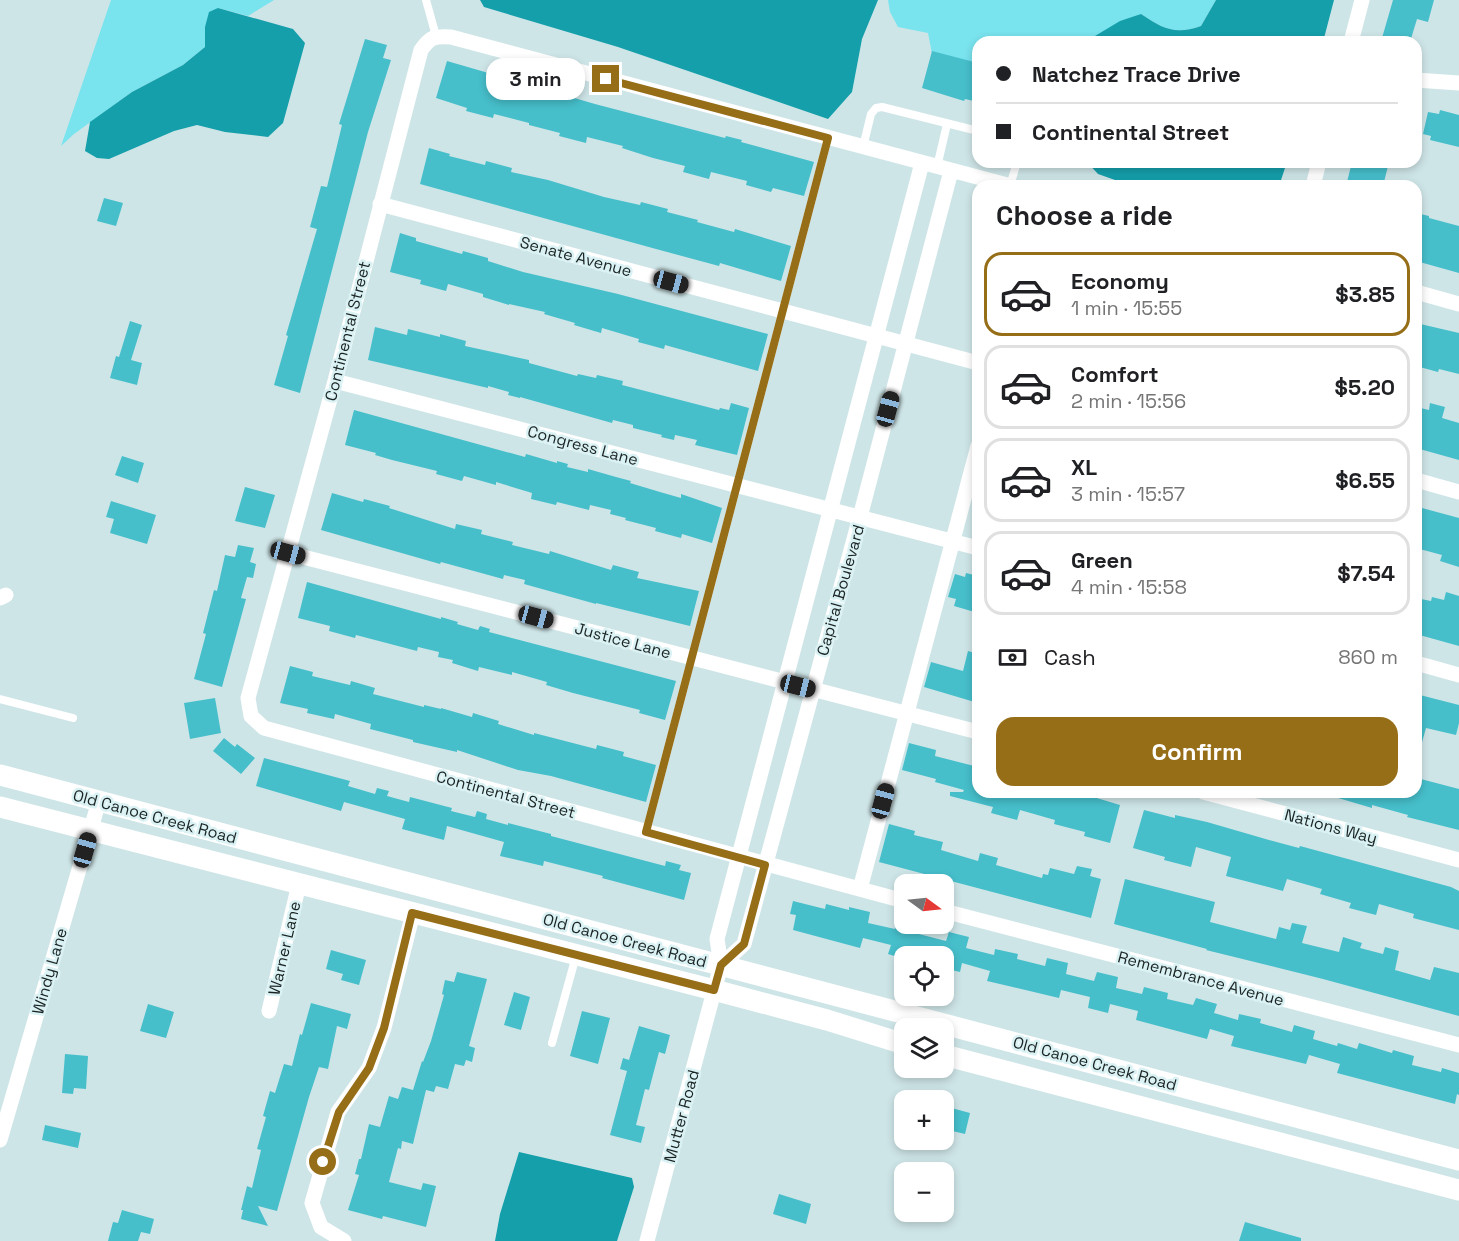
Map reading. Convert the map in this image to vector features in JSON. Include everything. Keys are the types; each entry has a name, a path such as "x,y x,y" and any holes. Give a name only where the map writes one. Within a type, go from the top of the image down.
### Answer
{"main road":[{"name":"Old Canoe Creek Road","path":"0,775 1459,1160"},
{"name":"Old Canoe Creek Road","path":"0,807 714,990 827,1020 894,1041"},
{"name":"Old Canoe Creek Road","path":"954,1058 1459,1190"}],"street":[{"path":"1353,36 1362,0"},
{"path":"436,36 451,37 988,180"},
{"name":"Continental Street","path":"436,36 421,50 335,381 248,698 252,716 264,728 765,865"},
{"path":"1422,80 1459,83"},
{"name":"Capital Boulevard","path":"721,965 717,939 737,857 876,337 937,167"},
{"name":"Capital Boulevard","path":"721,965 744,944 860,517 906,344 937,167"},
{"name":"Senate Avenue","path":"380,204 972,361"},
{"path":"1422,294 1459,304"},
{"name":"Congress Lane","path":"335,381 972,547"},
{"path":"860,889 972,469"},
{"path":"1422,482 1459,492"},
{"name":"Justice Lane","path":"288,553 812,689"},
{"path":"1422,665 1459,675"},
{"path":"812,689 972,730"},
{"name":"Nations Way","path":"1226,798 1459,860"},
{"name":"Windy Lane","path":"0,1140 99,801"},
{"path":"765,865 894,898"},
{"name":"Warner Lane","path":"269,1011 299,884"},
{"path":"344,1241 321,1227 312,1203 339,1112 369,1068 384,1028 412,913"},
{"name":"Remembrance Avenue","path":"954,914 1459,1045"},
{"name":"Mutter Road","path":"647,1241 721,965"}],"lane":[{"path":"426,0 436,36"},
{"path":"863,147 871,114 876,108 882,107 972,129"},
{"path":"937,167 947,123"},
{"path":"646,832 828,138"},
{"path":"0,699 73,718"},
{"path":"552,1043 576,955"}],"shaded area":[{"path":"111,0 274,0 248,16 218,8 205,27 205,47 183,65 132,92 61,146"},
{"path":"480,0 878,0 862,39 852,92 828,119 618,47 484,7"},
{"path":"888,0 1216,0 1201,26 1192,29 1176,30 1163,27 1141,14 1097,36 972,36 972,83 936,74 928,33 898,27 890,12"},
{"path":"1216,0 1334,0 1325,36 1095,36 1120,21 1141,14 1170,29 1184,30 1201,26"},
{"path":"218,8 293,29 305,43 283,123 268,137 225,132 197,125 174,131 109,159 97,158 85,151 90,122 132,92 183,65 205,47 205,27 209,12"},
{"path":"1092,168 1285,168 1281,180 1115,180 1098,174"},
{"path":"519,1152 632,1178 634,1187 617,1241 495,1241 500,1214"}],"building":[{"path":"1393,0 1434,0 1428,22 1417,19 1412,36 1383,36"},
{"path":"365,39 387,45 383,58 391,60 368,132 300,393 274,385 317,229 310,227 321,186 327,187 342,125 339,124"},
{"path":"932,51 972,61 972,101 965,99 964,101 922,88"},
{"path":"447,61 595,104 725,138 726,136 742,140 741,142 814,162 804,196 773,188 771,192 746,185 747,181 711,172 709,179 683,172 685,166 622,148 623,146 587,137 586,143 559,136 560,133 529,125 529,123 494,114 493,118 466,111 467,108 436,98"},
{"path":"1440,110 1459,115 1459,147 1430,140 1431,136 1423,134 1428,112 1439,114"},
{"path":"429,148 450,154 449,156 485,165 486,161 512,168 511,172 548,180 604,197 640,205 641,202 668,209 667,212 698,220 697,222 734,232 735,229 791,246 781,281 420,184"},
{"path":"1350,168 1388,168 1384,180 1348,180"},
{"path":"104,198 123,203 116,226 97,221"},
{"path":"1422,214 1459,226 1459,273 1422,263"},
{"path":"400,233 416,238 416,241 462,254 463,251 488,258 488,261 523,272 618,294 768,334 758,371 665,345 664,349 638,342 639,339 602,328 601,333 544,314 545,312 509,305 483,297 483,294 448,284 446,291 420,284 421,280 390,272"},
{"path":"130,321 142,325 131,360 142,363 137,385 110,378"},
{"path":"1422,324 1459,333 1459,374 1439,369 1438,372 1422,368"},
{"path":"375,327 407,335 408,329 440,337 440,334 466,341 465,346 529,360 529,363 577,376 578,374 596,378 597,375 623,381 622,385 719,410 720,408 729,410 731,403 749,408 737,455 695,445 697,440 675,435 674,440 661,437 662,435 633,428 633,425 613,420 612,423 508,395 509,392 488,386 488,388 368,360"},
{"path":"1430,403 1445,407 1442,418 1459,423 1459,460 1422,450 1422,408 1429,410"},
{"path":"354,410 525,457 526,454 568,464 567,467 588,472 588,469 681,498 681,494 722,508 712,543 682,534 681,538 655,531 656,528 610,514 611,510 590,505 589,510 557,502 556,505 531,499 532,493 496,482 496,485 464,476 462,481 436,474 437,471 345,445"},
{"path":"122,456 144,463 138,483 115,475"},
{"path":"245,487 275,495 265,528 235,521"},
{"path":"332,493 363,502 364,499 390,506 389,508 455,529 456,524 482,530 481,534 513,542 512,545 549,554 550,551 611,570 613,565 639,572 637,578 699,591 690,626 524,584 525,580 504,575 503,579 441,562 440,564 321,530"},
{"path":"111,501 156,515 147,544 110,533 114,519 106,517"},
{"path":"1422,508 1459,518 1459,567 1440,561 1442,555 1422,550"},
{"path":"238,545 254,548 250,562 256,564 253,578 247,577 241,598 246,599 222,687 194,679 206,634 203,633 214,590 217,591 225,555 235,557"},
{"path":"966,573 972,574 972,611 954,606 956,599 948,597 955,574 965,577"},
{"path":"307,582 441,619 441,617 478,630 480,626 490,629 489,632 676,681 665,720 639,713 640,710 546,685 547,682 512,672 512,675 479,667 478,671 452,663 453,660 438,657 439,652 418,647 417,651 356,635 355,638 329,631 330,626 298,618"},
{"path":"1446,592 1459,596 1459,646 1422,636 1422,599 1431,601 1432,597 1444,600"},
{"path":"968,651 972,652 972,701 924,687 931,662 963,671"},
{"path":"290,666 313,672 312,676 350,685 351,681 375,688 373,694 472,717 473,713 499,721 498,724 534,735 534,733 596,749 597,745 624,752 623,756 656,765 646,802 551,776 518,770 457,750 457,752 413,742 413,740 370,729 371,724 335,714 334,719 307,713 308,709 280,703"},
{"path":"1422,696 1459,705 1456,735 1426,728 1422,742"},
{"path":"215,698 221,733 190,739 184,703"},
{"path":"224,738 235,747 237,744 255,758 241,774 213,751"},
{"path":"909,743 936,750 935,756 972,765 972,798 1097,798 1120,805 1110,843 1084,836 1085,832 1054,824 1055,820 1020,810 1017,820 991,813 993,807 950,796 950,792 963,792 964,790 935,782 936,779 902,770"},
{"path":"264,758 350,781 348,786 375,794 377,788 389,791 387,796 409,802 410,797 452,808 451,811 475,817 477,811 487,814 486,819 508,825 508,823 551,834 551,836 665,866 666,861 681,865 679,870 691,873 684,900 544,861 543,866 500,856 504,842 447,826 444,840 402,829 405,819 344,802 341,811 256,786"},
{"path":"1422,779 1459,789 1459,830 1407,817 1408,815 1372,805 1372,808 1338,798 1422,798"},
{"path":"1144,810 1175,818 1175,815 1207,822 1451,887 1459,891 1459,930 1413,918 1414,914 1379,904 1376,915 1349,908 1351,903 1320,894 1322,889 1287,879 1283,891 1226,876 1231,857 1196,847 1191,867 1164,860 1165,857 1133,848"},
{"path":"889,824 915,831 914,835 943,842 941,850 978,861 980,853 998,858 996,865 1042,878 1043,874 1048,875 1050,868 1074,874 1077,866 1092,869 1090,876 1101,879 1091,918 954,882 954,874 924,874 879,862"},
{"path":"1125,879 1215,902 1210,922 1276,939 1279,927 1290,930 1292,923 1307,926 1302,943 1339,952 1343,937 1362,943 1360,948 1383,954 1385,947 1399,951 1395,970 1430,980 1434,967 1459,973 1459,1016 1114,924"},
{"path":"793,901 825,909 826,904 849,910 849,907 870,912 868,923 894,929 894,934 919,934 946,941 948,934 954,933 969,937 966,948 994,955 995,949 1018,954 1017,959 1045,966 1047,958 1068,963 1066,974 1094,981 1097,972 1118,977 1116,988 1142,994 1144,987 1168,993 1167,999 1193,1005 1196,998 1217,1004 1214,1013 1238,1020 1239,1014 1261,1019 1260,1023 1292,1032 1294,1025 1315,1031 1313,1039 1337,1046 1338,1043 1357,1049 1359,1043 1392,1053 1393,1050 1414,1056 1412,1065 1441,1072 1442,1068 1459,1073 1459,1095 1457,1094 1455,1104 1337,1073 1340,1064 1309,1055 1306,1064 1231,1046 1234,1036 1210,1029 1207,1039 1136,1020 1138,1011 1110,1004 1108,1013 1088,1008 1090,997 1061,990 1059,998 987,981 990,971 962,963 960,972 954,970 954,946 894,946 894,956 888,954 891,945 863,938 860,948 793,930 796,915 790,914"},
{"path":"331,950 366,960 359,985 341,980 343,974 326,969"},
{"path":"457,972 487,979 469,1046 475,1048 472,1062 466,1060 464,1066 455,1064 448,1089 436,1086 434,1092 426,1090 413,1144 402,1141 389,1182 421,1190 423,1183 436,1186 426,1227 348,1210 359,1175 355,1174 369,1124 380,1127 389,1096 398,1099 402,1087 413,1090 431,1041 444,995 442,994 445,980 454,982"},
{"path":"514,992 530,997 521,1030 504,1025"},
{"path":"311,1003 351,1014 347,1029 337,1026 328,1069 319,1067 277,1211 258,1206 268,1226 241,1219 243,1210 241,1210 247,1186 252,1188 261,1150 257,1149 266,1117 263,1116 270,1091 275,1093 284,1064 292,1066"},
{"path":"148,1004 174,1012 166,1038 140,1031"},
{"path":"582,1011 610,1018 598,1064 570,1056"},
{"path":"639,1026 670,1035 665,1054 659,1052 649,1090 645,1089 636,1125 645,1127 641,1143 610,1135 627,1071 620,1069 623,1058 629,1060"},
{"path":"65,1054 88,1056 86,1089 74,1088 73,1094 62,1093"},
{"path":"954,1109 970,1113 965,1134 954,1131"},
{"path":"45,1125 81,1133 78,1148 42,1140"},
{"path":"779,1194 811,1204 806,1224 773,1214"},
{"path":"122,1210 154,1219 150,1234 141,1232 138,1241 108,1241 113,1222 118,1223"},
{"path":"1245,1222 1301,1238 1301,1241 1239,1241"}],"route":[{"path":"323,1162 339,1112 369,1068 384,1028 412,913 714,990 721,965 744,944 765,865 646,832 828,138 606,79"}]}
